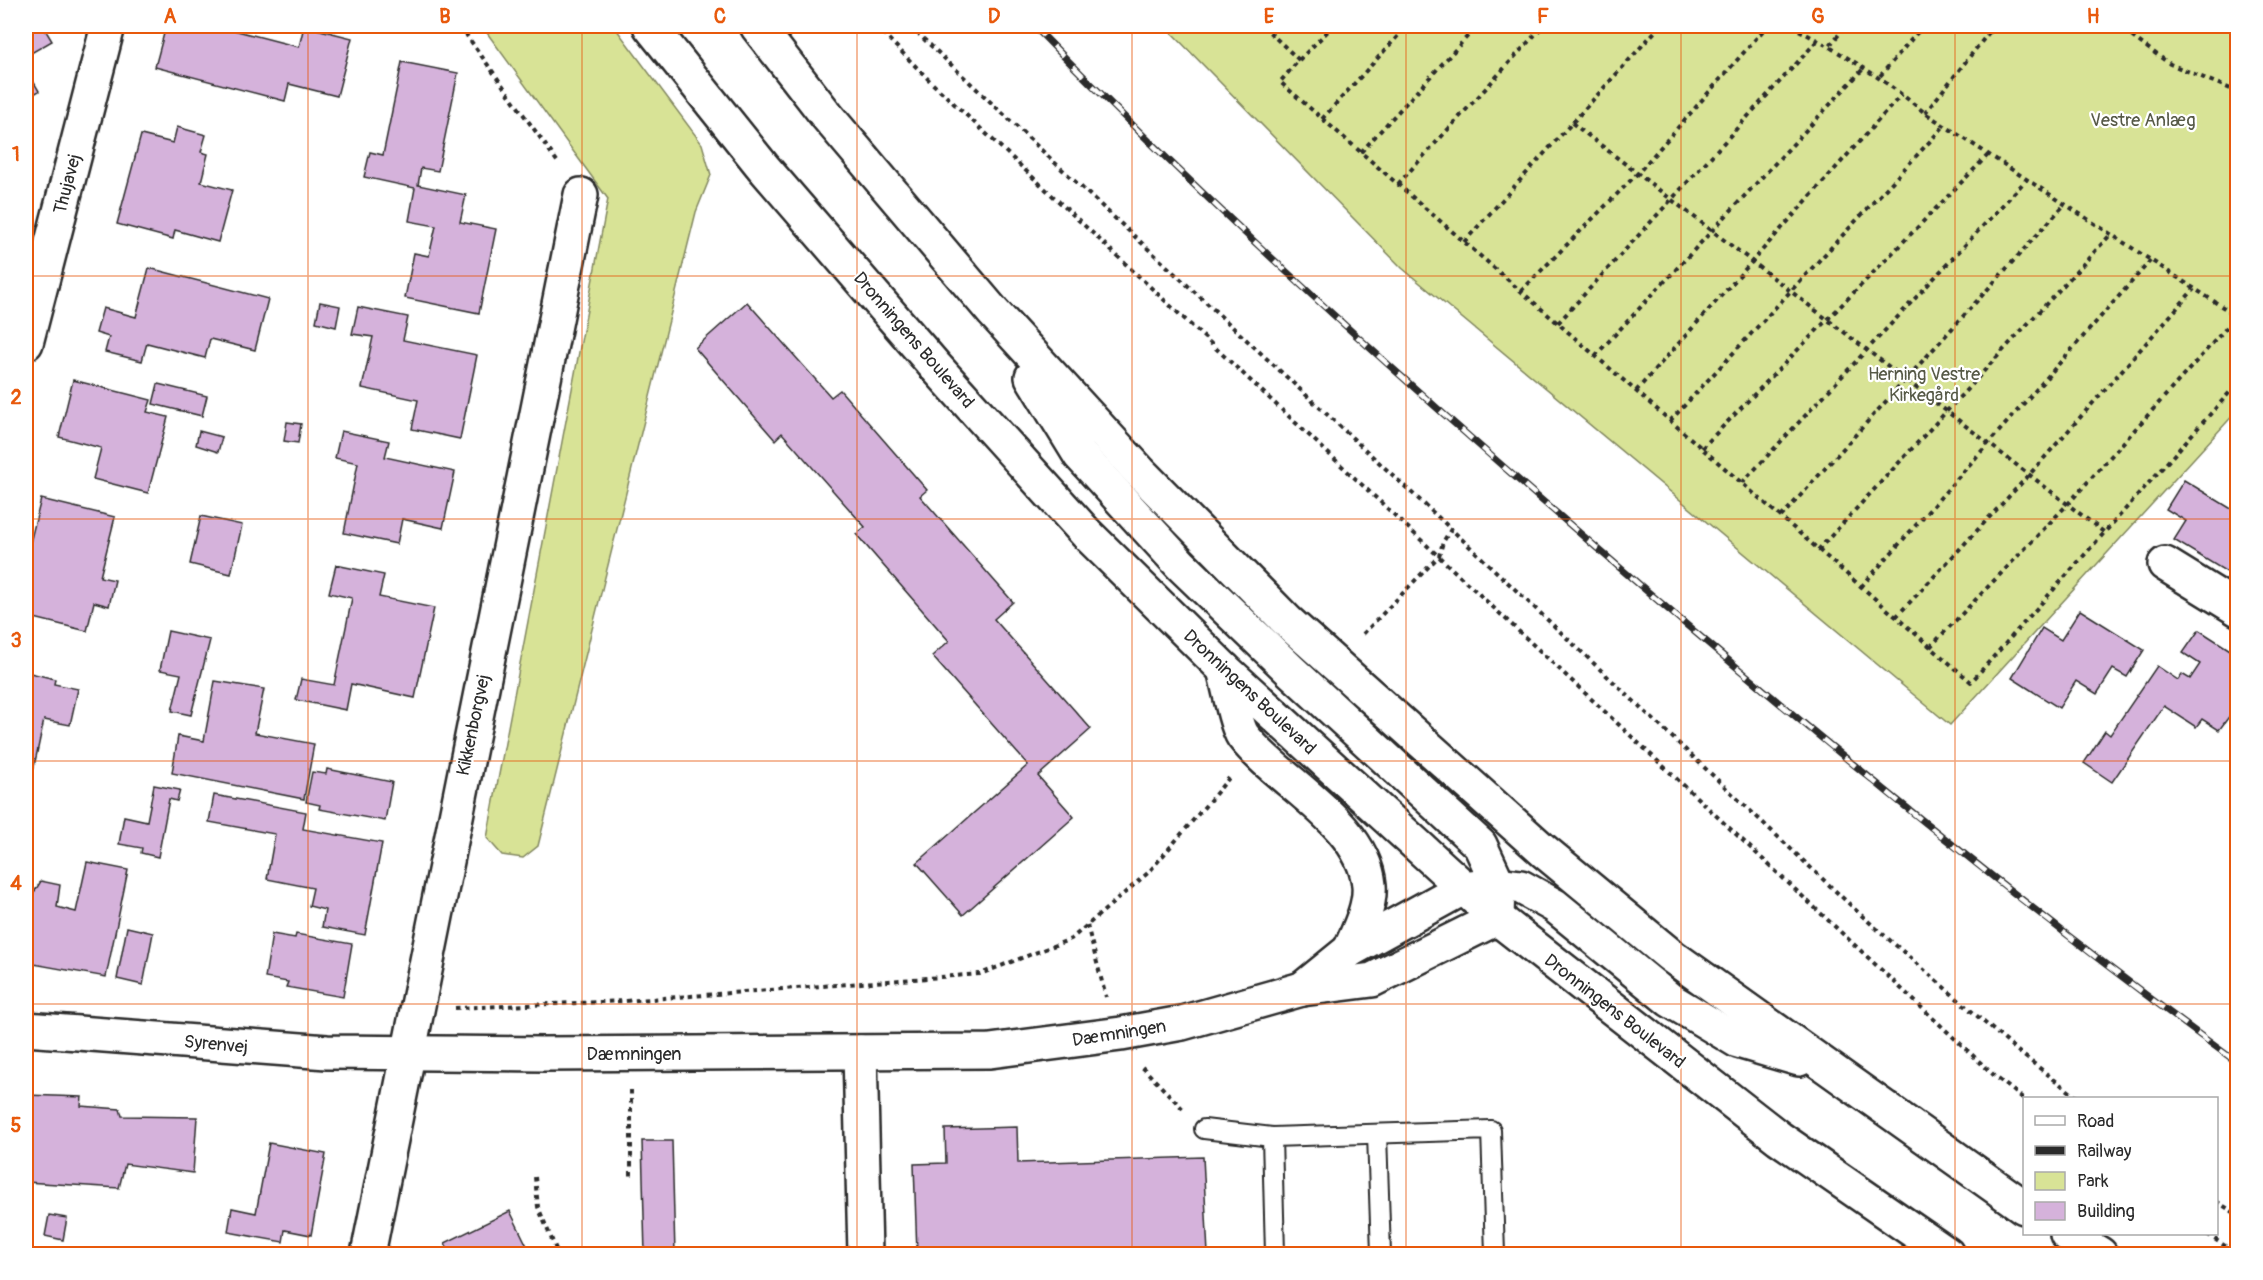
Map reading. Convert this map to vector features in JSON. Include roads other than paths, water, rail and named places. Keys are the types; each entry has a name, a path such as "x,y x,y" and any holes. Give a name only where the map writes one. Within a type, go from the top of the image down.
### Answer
{"main road":[{"name":"Thujavej","path":"26,343 108,26"},
{"name":"Dronningens Boulevard","path":"650,26 763,167 935,366 1086,533 1224,669 1497,918 1779,1138 1947,1254"},
{"path":"757,26 827,116 993,312 1140,472 1288,622 1544,851 1670,955 2023,1206"},
{"name":"Kikkenborgvej","path":"368,1254 415,1010 581,195"},
{"path":"993,312 1080,455 1181,565 1290,670 1480,845 1498,884 1497,918 1372,980 1302,989"},
{"path":"2165,564 2238,609"},
{"path":"1224,669 1242,734 1346,835 1364,864 1370,886 1365,915 1350,950"},
{"path":"1302,989 1350,950 1463,888 1498,884 1521,887 1556,906 1670,1000 1738,1041 1826,1067"},
{"name":"Dæmningen","path":"407,1052 631,1054 990,1050 1121,1034 1202,1018 1302,989"},
{"name":"Syrenvej","path":"26,1029 327,1052 407,1052"},
{"path":"860,1052 865,1254"},
{"path":"2070,1235 2100,1254"}],"lane":[{"path":"1204,1129 1272,1137 1491,1131 1495,1254"},
{"path":"1377,1134 1381,1254"},
{"path":"1272,1137 1275,1254"}],"railway":[{"path":"1034,26 1168,160 1306,290 1590,542 1908,809 2072,938 2238,1063"}],"park label":[{"name":"Vestre Anlæg","path":"2143,120"},
{"name":"Herning Vestre Kirkegård","path":"1924,384"}]}
